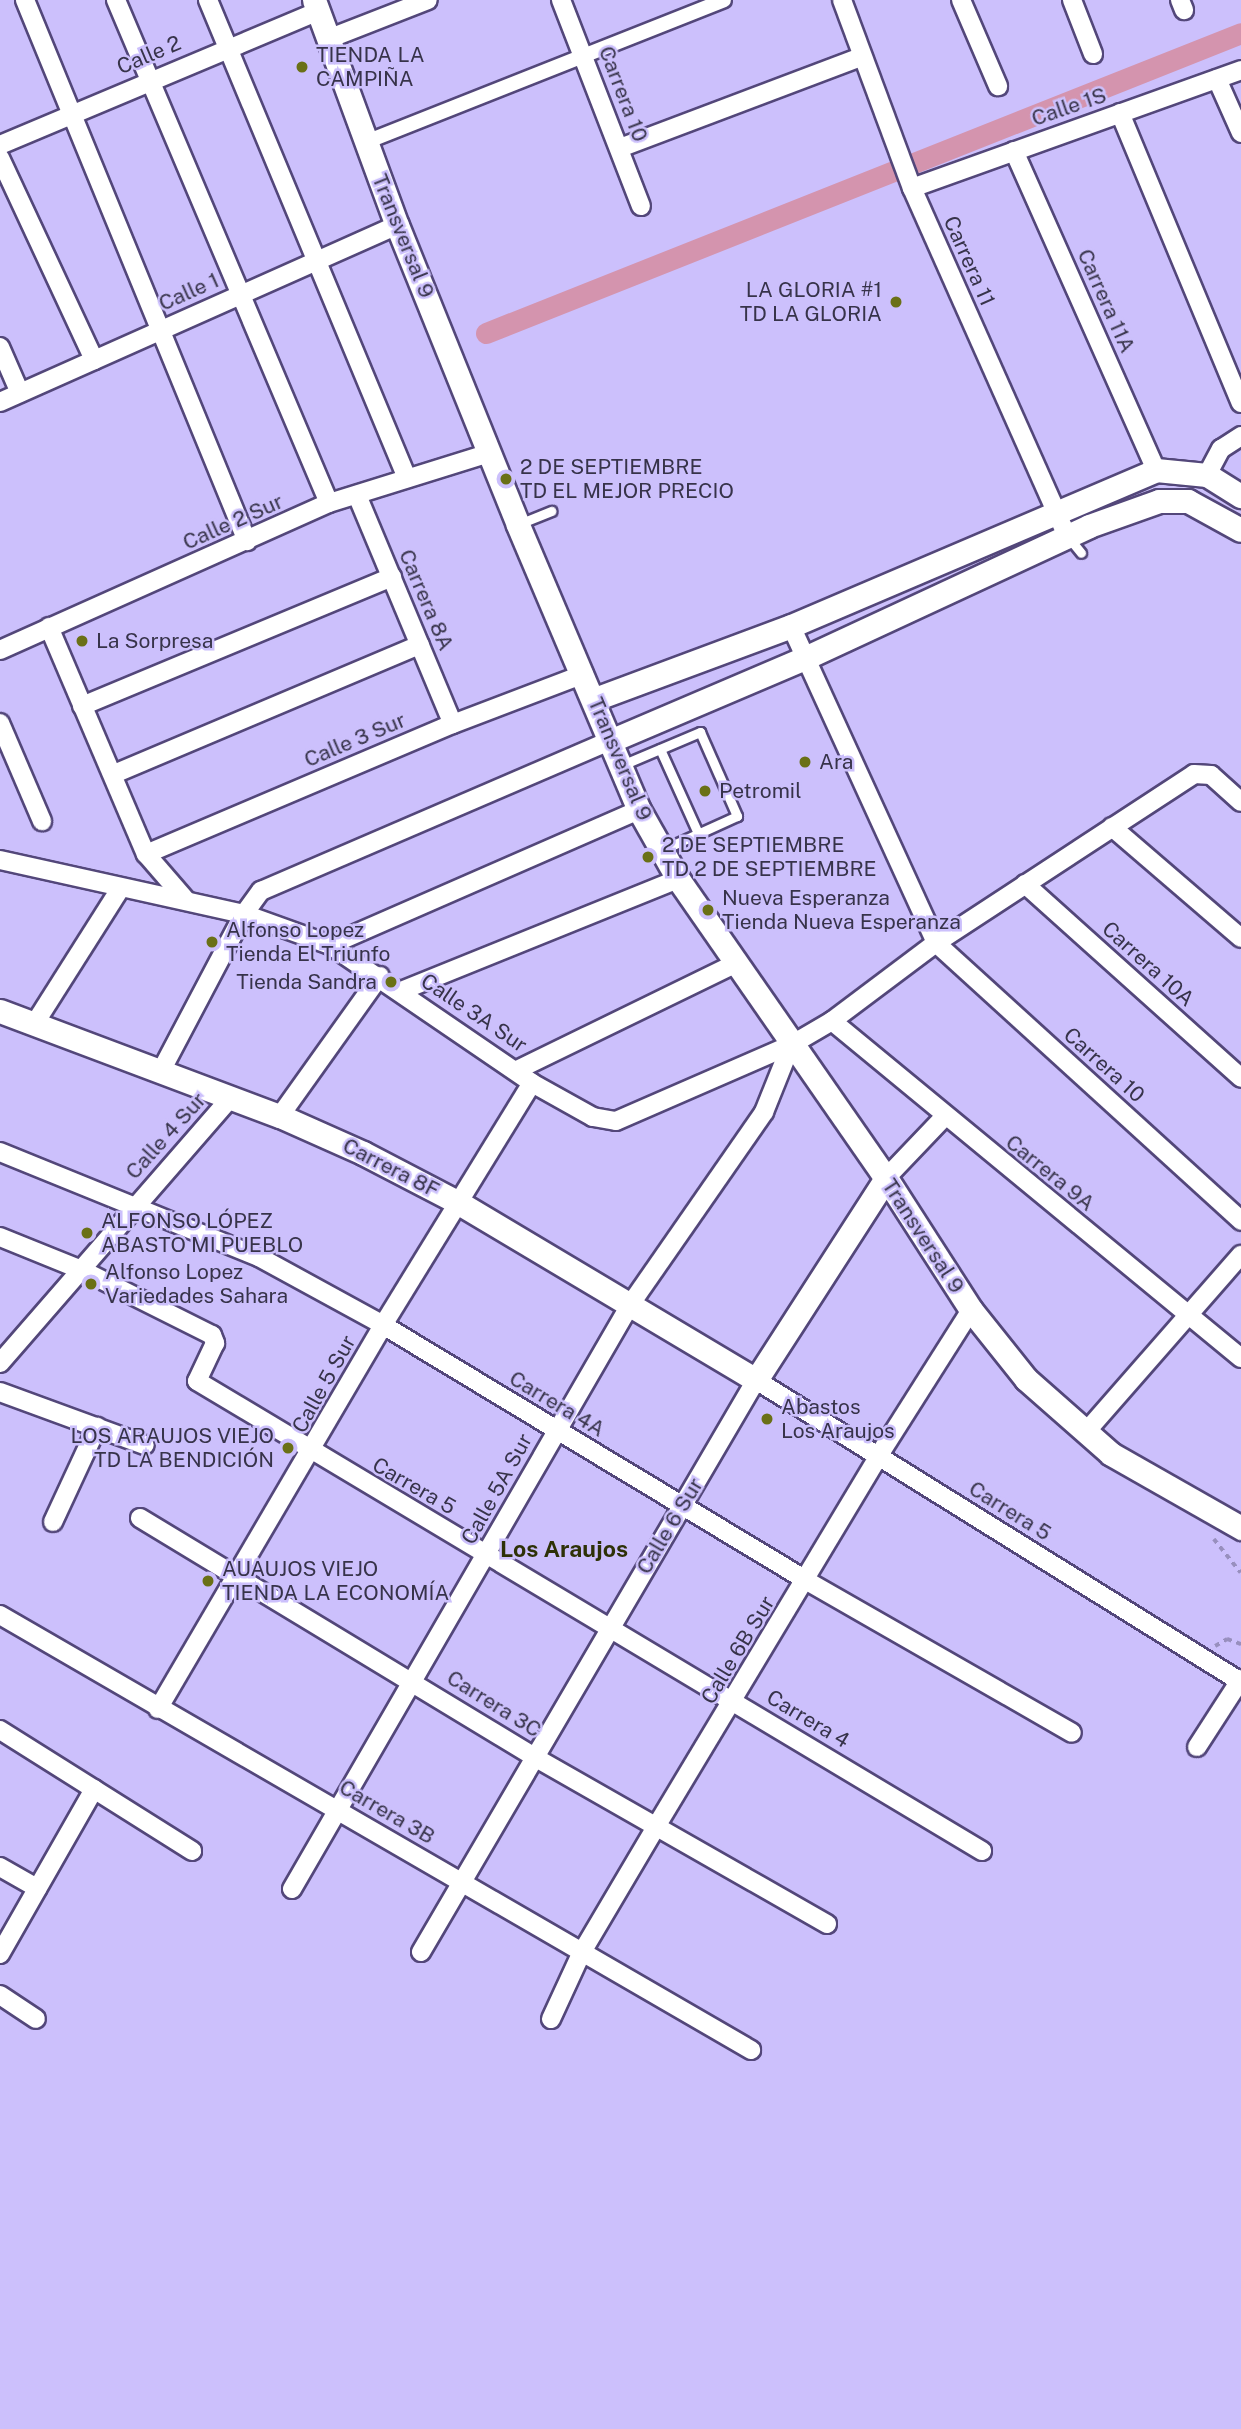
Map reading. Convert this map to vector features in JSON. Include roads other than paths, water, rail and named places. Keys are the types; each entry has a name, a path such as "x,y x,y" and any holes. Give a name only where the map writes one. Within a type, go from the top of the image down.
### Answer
{"street":[{"path":"25,0 247,541"},
{"path":"116,0 330,503"},
{"path":"208,0 407,478"},
{"path":"328,39 428,0"},
{"name":"Carrera 10","path":"561,0 641,206"},
{"path":"366,142 724,0"},
{"name":"Carrera 11","path":"842,0 861,57 912,187 1055,513 1074,545"},
{"path":"961,0 998,86"},
{"path":"1072,0 1093,54"},
{"name":"Calle 2","path":"0,145 316,5"},
{"name":"Transversal 9","path":"316,5 397,225 518,524 595,699 639,810 678,879 886,1178 971,1310 1026,1379 1085,1433 1142,1475 1223,1519 1241,1545"},
{"path":"620,148 861,57"},
{"name":"Calle 1S","path":"912,187 1241,70"},
{"path":"1217,79 1241,133"},
{"path":"1120,113 1241,403"},
{"name":"Carrera 11A","path":"1014,151 1156,470"},
{"path":"0,158 94,360"},
{"name":"Calle 1","path":"0,402 397,225"},
{"path":"0,347 20,393"},
{"path":"1207,475 1221,449 1241,436"},
{"name":"Calle 2 Sur","path":"0,649 330,503 491,453"},
{"path":"595,699 791,626 1156,470 1207,475 1241,496"},
{"name":"Carrera 8A","path":"357,495 453,724"},
{"path":"160,1073 244,914 261,891 1074,545 1159,501 1188,501 1241,530"},
{"path":"82,706 392,577"},
{"path":"791,626 936,943"},
{"path":"48,627 146,853 184,900"},
{"path":"114,774 420,645"},
{"name":"Calle 3 Sur","path":"146,853 453,724 584,674"},
{"path":"0,723 42,821"},
{"name":"Calle 3A Sur","path":"0,860 120,889 244,914 331,945 517,1070 532,1083 593,1117 616,1121 791,1045 832,1021 936,943 1194,774 1211,775 1241,802"},
{"path":"331,945 639,810"},
{"path":"1112,827 1241,938"},
{"path":"401,991 678,879"},
{"name":"Carrera 10A","path":"1025,884 1241,1078"},
{"path":"35,1023 120,889"},
{"name":"Carrera 10","path":"936,943 1241,1221"},
{"path":"517,1070 736,963"},
{"path":"280,1116 380,976"},
{"name":"Carrera 8F","path":"0,1011 229,1100 280,1116 459,1203 756,1380"},
{"name":"Carrera 9A","path":"832,1021 944,1117 1241,1358"},
{"name":"Calle 5A Sur","path":"292,1889 415,1681 556,1430 631,1305 764,1112 791,1045"},
{"name":"Calle 5 Sur","path":"158,1709 312,1452 383,1325 532,1083"},
{"name":"Calle 4 Sur","path":"0,1363 84,1271 134,1206 229,1100"},
{"name":"Calle 6 Sur","path":"421,1952 459,1880 536,1758 608,1629 756,1380 886,1178 944,1117"},
{"name":"Carrera 4A","path":"0,1152 259,1257 383,1325 807,1581 1072,1733"},
{"path":"0,1237 84,1271"},
{"path":"1085,1433 1241,1255"},
{"name":"Carrera 5","path":"84,1271 212,1335 215,1343 197,1381 608,1629"},
{"name":"Calle 6B Sur","path":"551,2018 582,1952 657,1825 807,1581 878,1455 971,1310"},
{"name":"Carrera 5","path":"756,1380 1241,1680 1197,1747"},
{"path":"0,1392 145,1445"},
{"path":"53,1522 97,1427"},
{"name":"Carrera 3C","path":"140,1518 415,1681 536,1758 827,1924"},
{"name":"Carrera 3B","path":"0,1615 158,1709 338,1810 751,2050"},
{"name":"Carrera 4","path":"608,1629 734,1700 982,1851"},
{"path":"0,1730 192,1851"},
{"path":"0,1954 94,1789"},
{"path":"0,1867 37,1888"},
{"path":"0,1995 36,2019"}],"lane":[{"path":"518,524 551,511"},
{"path":"621,766 699,732 737,816 662,850"},
{"path":"660,749 698,834"}],"waterway":[{"path":"486,333 1241,33"}],"place":[{"name":"TIENDA LA CAMPIÑA","path":"302,67"},
{"name":"LA GLORIA #1 TD LA GLORIA","path":"896,302"},
{"name":"2 DE SEPTIEMBRE TD EL MEJOR PRECIO","path":"506,479"},
{"name":"La Sorpresa","path":"82,641"},
{"name":"Ara","path":"805,762"},
{"name":"Petromil","path":"705,791"},
{"name":"2 DE SEPTIEMBRE TD 2 DE SEPTIEMBRE","path":"648,857"},
{"name":"Nueva Esperanza Tienda Nueva Esperanza","path":"708,910"},
{"name":"Alfonso Lopez Tienda El Triunfo","path":"212,942"},
{"name":"Tienda Sandra","path":"391,982"},
{"name":"ALFONSO LÓPEZ ABASTO MI PUEBLO","path":"87,1233"},
{"name":"Alfonso Lopez Variedades Sahara","path":"91,1284"},
{"name":"Abastos Los Araujos","path":"767,1419"},
{"name":"LOS ARAUJOS VIEJO TD LA BENDICIÓN","path":"288,1448"},
{"name":"AUAUJOS VIEJO TIENDA LA ECONOMÍA","path":"208,1581"}],"district":[{"name":"Los Araujos","path":"564,1549"}]}
